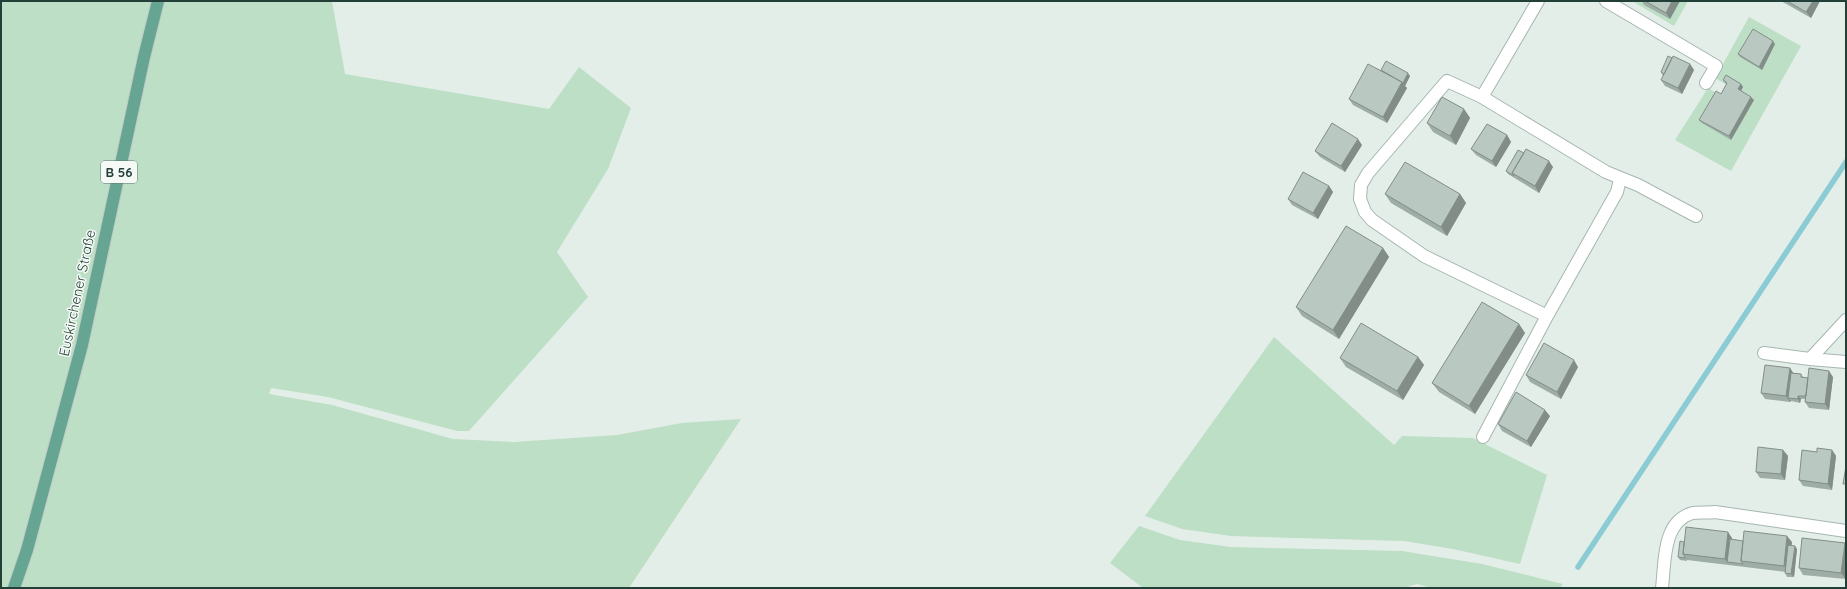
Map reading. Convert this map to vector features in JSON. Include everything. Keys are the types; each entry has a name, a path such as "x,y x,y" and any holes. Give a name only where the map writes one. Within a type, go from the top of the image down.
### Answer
{"main road":[{"name":"Euskirchener Straße","path":"14,588 27,550 82,345 144,57 158,1"}],"street":[{"path":"1482,97 1538,1"},
{"path":"1606,1 1716,66 1706,83"},
{"path":"1548,316 1424,256 1372,220 1365,212 1360,199 1361,185 1368,173 1447,82 1482,97 1620,179 1638,185 1696,216"},
{"path":"1483,438 1548,316 1617,192 1620,179"},
{"path":"1810,359 1846,320"},
{"path":"1764,354 1846,362"},
{"path":"1662,588 1669,534 1679,519 1693,513 1715,512 1846,531"}],"green space":[{"path":"1,1 332,1 345,74 549,109 579,67 631,108 608,169 557,252 588,297 469,431 457,431 328,397 271,388 269,394 332,405 453,439 514,442 617,435 682,423 741,419 629,588 1,588"},
{"path":"1632,1 1688,1 1674,26"},
{"path":"1749,17 1801,46 1731,171 1675,140 1708,88 1747,111 1753,100 1715,78"},
{"path":"1274,337 1394,445 1402,436 1473,438 1547,475 1520,564 1453,549 1404,541 1231,536 1182,529 1145,516"},
{"path":"1139,526 1180,540 1231,547 1402,551 1482,564 1563,584 1560,588 1432,588 1417,584 1404,588 1143,588 1110,563"}],"building":[{"path":"1645,1 1672,1 1666,13"},
{"path":"1787,1 1813,1 1806,12"},
{"path":"1753,29 1773,41 1759,67 1738,54"},
{"path":"1668,56 1672,58 1664,74 1661,72"},
{"path":"1673,56 1690,64 1678,88 1661,80"},
{"path":"1386,61 1408,73 1403,83 1381,70"},
{"path":"1368,64 1402,82 1383,117 1349,99"},
{"path":"1726,75 1741,84 1738,89 1751,97 1729,136 1699,120 1716,91 1721,94 1727,83 1723,80"},
{"path":"1442,97 1464,109 1450,136 1427,123"},
{"path":"1332,123 1358,139 1341,166 1315,151"},
{"path":"1487,124 1507,135 1492,161 1471,149"},
{"path":"1526,149 1549,161 1535,186 1512,173"},
{"path":"1518,150 1524,153 1512,173 1514,176 1506,171"},
{"path":"1405,162 1460,194 1441,227 1385,194"},
{"path":"1303,172 1329,186 1313,213 1288,199"},
{"path":"1346,226 1383,248 1333,330 1296,307"},
{"path":"1482,302 1519,324 1469,406 1432,383"},
{"path":"1361,323 1418,357 1397,391 1340,358"},
{"path":"1544,343 1574,360 1557,392 1526,375"},
{"path":"1765,365 1790,368 1786,396 1761,393"},
{"path":"1809,368 1829,371 1825,404 1805,402"},
{"path":"1791,373 1801,374 1801,377 1808,378 1806,396 1798,396 1798,399 1788,398"},
{"path":"1516,392 1545,410 1527,441 1498,424"},
{"path":"1758,447 1783,450 1781,474 1756,472"},
{"path":"1817,448 1832,450 1828,484 1799,480 1802,450 1817,452"},
{"path":"1846,466 1846,484 1843,484"},
{"path":"1686,527 1728,532 1725,559 1683,554"},
{"path":"1744,531 1787,536 1784,566 1741,561"},
{"path":"1802,538 1845,543 1841,573 1799,568"},
{"path":"1730,539 1743,541 1741,561 1743,564 1727,562"},
{"path":"1680,541 1684,542 1683,554 1685,558 1678,557"},
{"path":"1788,545 1795,546 1791,574 1785,573"}],"waterway":[{"path":"1578,567 1846,162"}]}
